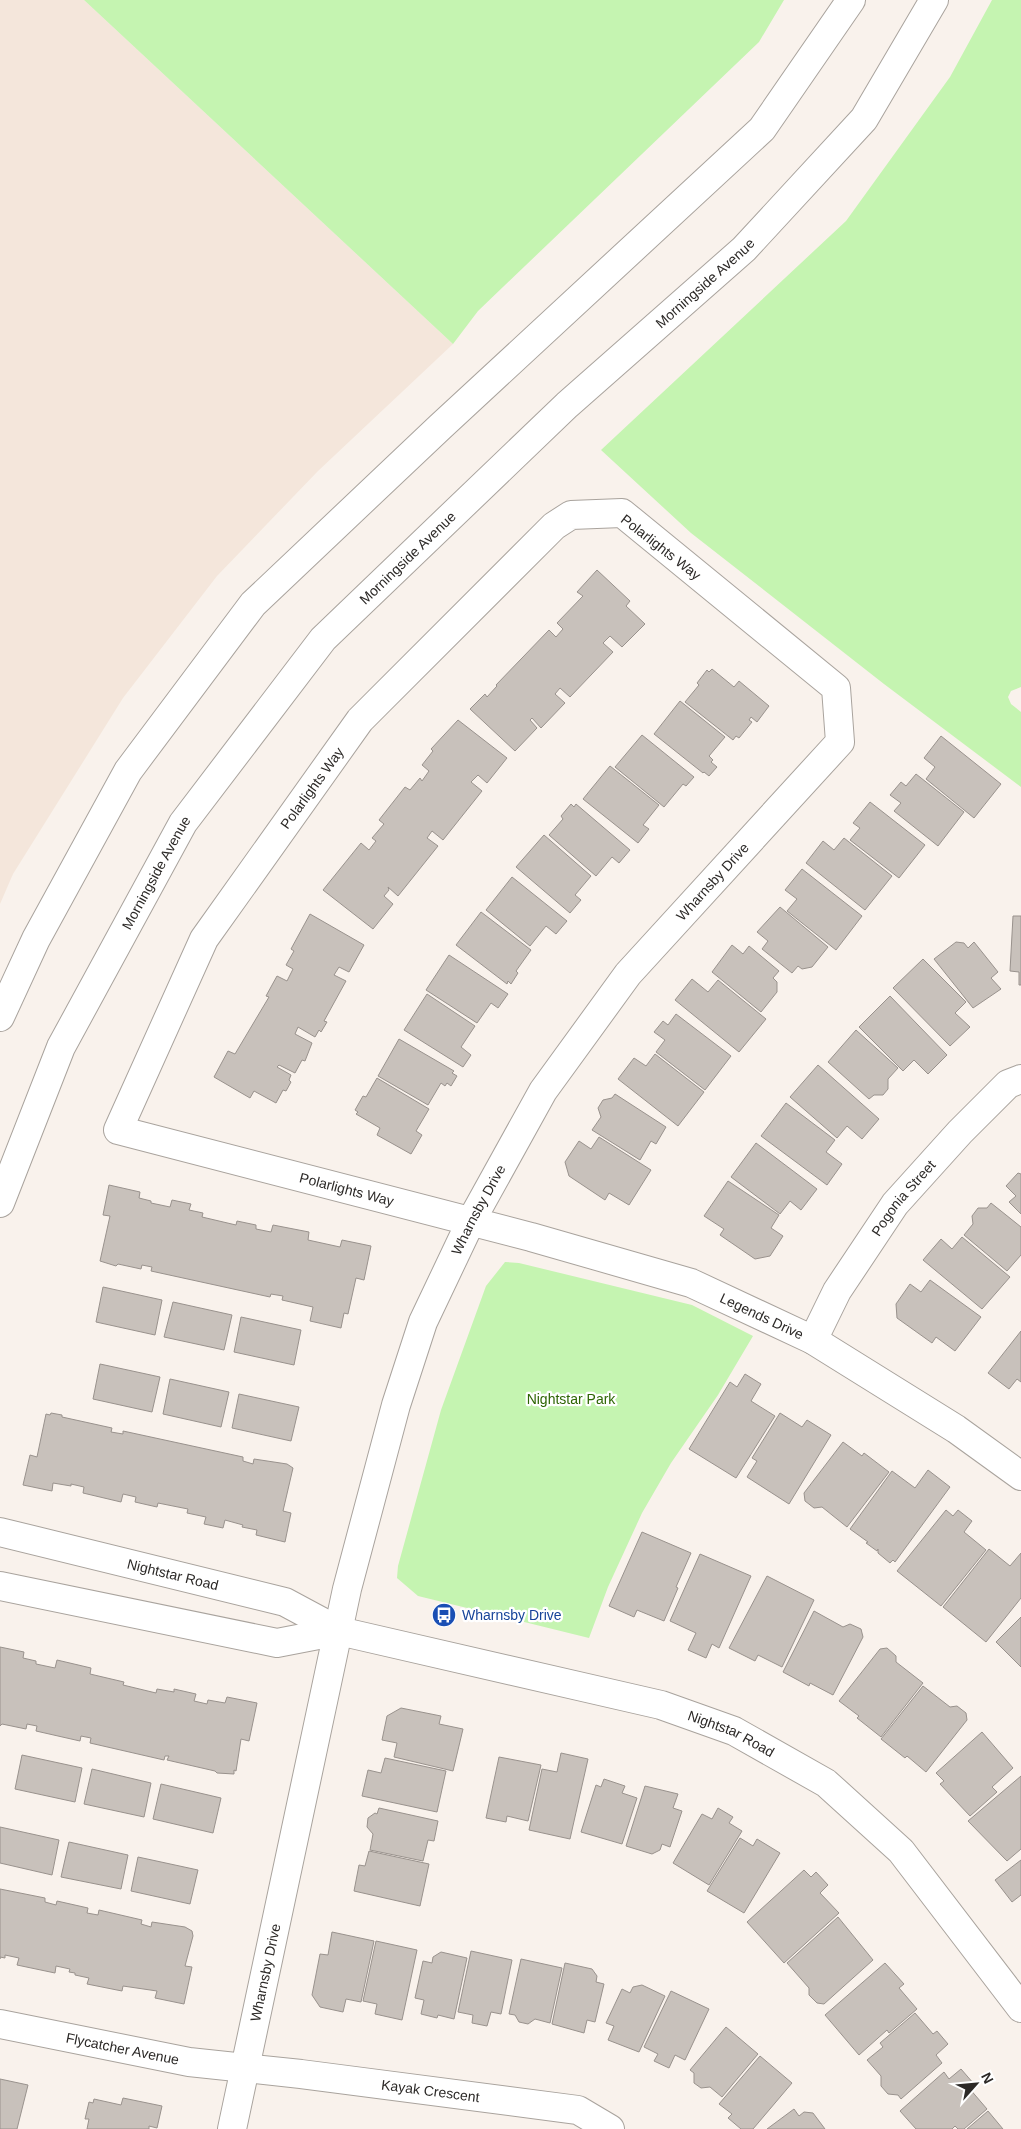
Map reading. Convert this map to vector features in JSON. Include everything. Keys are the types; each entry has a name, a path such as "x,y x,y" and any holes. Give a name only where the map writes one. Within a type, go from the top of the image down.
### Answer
{"street":[{"path":"0,1017 36,939 128,771 253,604 440,427 762,129 851,0"},
{"name":"Morningside Avenue","path":"0,1203 61,1047 183,823 323,639 567,405 744,249 864,119 934,0"},
{"name":"Polarlights Way","path":"472,1221 118,1130 204,939 360,720 554,526 571,515 622,513 836,688 840,742"},
{"name":"Wharnsby Drive","path":"232,2129 347,1589 396,1404 423,1322 472,1221 543,1092 628,974 840,742"},
{"name":"Pogonia Street","path":"813,1340 837,1291 895,1204 960,1132 1008,1084 1021,1079"},
{"name":"Legends Drive","path":"472,1221 531,1236 691,1283 813,1340 956,1430 1021,1476"},
{"name":"Nightstar Road","path":"0,1532 286,1602 339,1631 661,1705 742,1736 826,1783 901,1851 1021,2008"},
{"name":"Nightstar Road","path":"0,1586 277,1643 339,1631"},
{"name":"Flycatcher Avenue","path":"0,2024 189,2062 246,2067"},
{"name":"Kayak Crescent","path":"246,2067 578,2110 610,2129"}],"shaded area":[{"path":"0,0 84,0 453,344 318,471 217,576 123,698 13,874 0,904"}],"green space":[{"path":"84,0 784,0 759,42 478,311 453,344"},
{"path":"992,0 1021,0 1021,687 1011,691 1008,697 1011,704 1021,712 1021,787 884,684 691,533 601,450 846,221 950,77"},
{"name":"Nightstar Park","path":"505,1262 519,1263 692,1305 753,1336 718,1395 671,1463 642,1513 608,1587 589,1638 418,1596 397,1578 398,1566 441,1410 486,1286"}],"building":[{"path":"597,570 630,601 626,606 645,624 622,647 610,636 603,643 613,652 570,697 560,688 555,694 565,703 541,728 532,718 530,720 537,728 515,751 470,709 485,694 487,697 496,685 549,630 556,637 563,629 557,623 583,596 577,592"},
{"path":"712,669 734,687 739,681 769,706 757,722 751,717 749,720 752,722 739,738 736,736 733,740 685,702 699,685 697,683 707,670 709,672"},
{"path":"680,701 725,737 709,756 713,760 711,762 717,767 709,776 654,734"},
{"path":"458,720 507,758 487,783 478,775 471,782 482,791 443,840 432,831 427,838 438,846 398,896 388,887 389,890 384,896 393,904 373,929 323,890 361,843 369,850 376,841 372,838 384,824 379,820 405,787 410,790 420,778 422,781 429,771 422,765 433,751 431,749"},
{"path":"642,735 694,777 686,786 683,784 664,807 615,767"},
{"path":"941,736 1001,784 974,818 926,779 935,767 924,758"},
{"path":"610,766 659,805 643,825 649,829 638,843 583,799"},
{"path":"916,774 964,812 938,846 894,811 901,803 890,795 901,782 906,786"},
{"path":"870,802 925,845 899,878 850,840 860,828 853,823"},
{"path":"571,804 574,807 576,804 630,850 619,863 612,857 596,876 549,835 563,819 561,816"},
{"path":"544,835 591,876 575,895 581,900 570,913 516,867"},
{"path":"844,838 892,876 865,910 806,863 823,841 834,850"},
{"path":"802,869 862,916 836,950 787,911 797,899 785,890"},
{"path":"512,877 567,921 556,934 546,926 530,946 486,910"},
{"path":"780,907 828,947 812,967 802,969 798,966 792,973 762,949 768,941 757,932"},
{"path":"481,912 531,950 516,971 518,973 511,984 508,981 507,984 456,945"},
{"path":"310,914 364,945 349,972 339,967 334,975 346,981 324,1021 327,1022 321,1032 319,1030 315,1037 298,1027 295,1034 312,1043 305,1061 302,1060 295,1073 279,1065 277,1067 291,1075 289,1080 291,1082 286,1091 283,1090 276,1103 254,1091 250,1098 214,1077 228,1051 235,1054 269,997 266,996 277,976 287,981 293,969 286,965 294,951 291,949"},
{"path":"1013,916 1021,916 1021,985 1019,985 1019,972 1010,971"},
{"path":"956,942 964,943 968,948 974,942 998,972 991,978 1001,989 973,1008 934,959"},
{"path":"732,945 743,954 749,946 779,971 773,978 777,982 777,992 761,1012 712,972"},
{"path":"449,955 508,994 498,1008 491,1003 477,1023 426,990"},
{"path":"923,959 966,1002 955,1013 970,1027 950,1046 893,988"},
{"path":"692,979 708,992 718,980 766,1019 739,1052 675,1000"},
{"path":"427,994 475,1026 461,1047 471,1055 463,1067 404,1030"},
{"path":"890,996 947,1055 928,1074 914,1060 903,1071 859,1027"},
{"path":"676,1014 731,1056 705,1090 656,1052 665,1040 654,1032 663,1021 668,1025"},
{"path":"856,1030 898,1068 888,1079 888,1089 883,1095 874,1095 869,1099 828,1062"},
{"path":"399,1039 454,1071 452,1073 457,1076 451,1086 447,1083 445,1086 441,1083 428,1105 378,1076"},
{"path":"655,1054 704,1092 678,1126 618,1079 634,1058 646,1066"},
{"path":"818,1065 879,1119 862,1139 847,1126 837,1138 790,1097"},
{"path":"377,1078 429,1109 416,1131 422,1135 411,1154 377,1135 380,1128 356,1114 358,1112 355,1110 363,1096 366,1097"},
{"path":"615,1094 666,1127 656,1144 651,1141 640,1160 592,1130 601,1117 598,1108 603,1100 612,1098"},
{"path":"786,1103 835,1140 826,1152 842,1164 827,1185 761,1136"},
{"path":"599,1137 651,1170 629,1205 609,1193 605,1200 569,1176 565,1162 579,1141 591,1149"},
{"path":"756,1143 817,1189 801,1210 790,1201 780,1214 731,1177"},
{"path":"1018,1173 1021,1174 1021,1214 1009,1202 1016,1196 1006,1186"},
{"path":"728,1181 779,1215 771,1228 783,1236 770,1256 755,1259 720,1235 724,1229 704,1216"},
{"path":"109,1185 140,1192 139,1198 151,1201 151,1203 170,1207 172,1200 191,1204 189,1210 203,1213 202,1217 236,1225 237,1221 256,1225 256,1229 271,1232 273,1225 309,1232 308,1240 340,1247 342,1240 371,1246 364,1280 356,1278 348,1314 344,1313 341,1328 310,1321 313,1307 282,1300 283,1296 271,1294 270,1297 151,1271 152,1267 142,1265 141,1269 118,1264 116,1266 100,1261 110,1216 103,1215"},
{"path":"991,1203 1021,1227 1021,1255 1007,1271 964,1235 973,1224 972,1216 978,1208 987,1208"},
{"path":"962,1237 1010,1277 982,1309 923,1260 941,1239 952,1249"},
{"path":"930,1280 981,1317 955,1351 936,1337 932,1343 897,1318 896,1304 910,1284 921,1292"},
{"path":"103,1287 162,1300 155,1335 96,1322"},
{"path":"173,1302 232,1315 224,1350 164,1337"},
{"path":"241,1317 301,1330 294,1365 234,1352"},
{"path":"1021,1331 1021,1382 1017,1379 1009,1389 988,1373"},
{"path":"100,1364 160,1377 152,1412 93,1399"},
{"path":"745,1374 761,1384 751,1401 775,1416 736,1478 689,1449 730,1382 737,1387"},
{"path":"170,1379 229,1392 221,1427 163,1414"},
{"path":"239,1394 299,1407 291,1441 232,1428"},
{"path":"51,1413 112,1428 111,1432 123,1434 123,1431 243,1457 243,1461 253,1464 254,1459 287,1464 293,1468 283,1511 291,1513 285,1542 256,1535 257,1530 242,1527 243,1525 225,1520 223,1528 204,1524 206,1517 187,1513 188,1509 158,1503 157,1507 135,1502 136,1497 123,1494 121,1502 83,1493 84,1487 71,1484 71,1486 53,1483 52,1491 23,1485 30,1455 37,1457 46,1414 50,1415"},
{"path":"780,1413 802,1427 807,1420 831,1435 789,1504 747,1477 757,1461 752,1458"},
{"path":"843,1442 862,1456 864,1453 889,1472 847,1527 822,1507 814,1508 805,1501 804,1493"},
{"path":"928,1470 950,1487 895,1562 893,1560 890,1563 878,1553 878,1549 877,1551 850,1529 892,1471 915,1488"},
{"path":"946,1510 953,1516 958,1510 972,1521 964,1532 986,1550 941,1606 897,1571"},
{"path":"642,1532 691,1553 664,1621 637,1610 634,1617 609,1606"},
{"path":"989,1549 1010,1566 1021,1553 1021,1598 986,1642 943,1607"},
{"path":"700,1554 751,1576 719,1648 712,1644 706,1658 688,1650 696,1633 670,1621"},
{"path":"767,1576 814,1600 782,1667 758,1655 755,1661 729,1648"},
{"path":"814,1611 843,1627 850,1624 861,1629 863,1637 833,1695 810,1683 809,1686 783,1672"},
{"path":"1021,1617 1021,1667 996,1642"},
{"path":"0,1647 24,1652 23,1658 36,1661 36,1664 55,1668 57,1660 91,1668 90,1674 124,1682 123,1685 156,1693 157,1689 174,1692 174,1689 196,1694 194,1701 207,1704 208,1700 225,1703 227,1697 257,1703 249,1741 241,1739 236,1771 234,1770 234,1774 217,1773 167,1760 169,1756 165,1756 164,1760 90,1743 91,1738 81,1736 80,1741 36,1731 37,1726 27,1724 26,1729 2,1724 0,1726"},
{"path":"887,1648 896,1656 896,1662 923,1683 881,1737 857,1718 859,1716 839,1701 880,1649"},
{"path":"923,1686 950,1707 957,1706 966,1713 967,1720 926,1772 907,1756 905,1758 881,1739"},
{"path":"401,1708 441,1716 439,1724 463,1729 453,1771 394,1757 397,1743 382,1740 387,1716"},
{"path":"982,1732 1013,1768 992,1787 997,1792 970,1816 940,1784 944,1781 936,1773"},
{"path":"561,1753 588,1759 570,1839 529,1830 542,1769 557,1772"},
{"path":"22,1755 82,1768 75,1802 15,1789"},
{"path":"499,1757 541,1765 528,1821 507,1816 506,1822 486,1818"},
{"path":"385,1758 446,1771 437,1812 362,1796 368,1770 381,1773"},
{"path":"92,1769 151,1783 144,1817 84,1804"},
{"path":"1021,1776 1021,1849 1007,1861 968,1821"},
{"path":"604,1779 625,1786 622,1793 637,1798 622,1844 581,1832 596,1785 601,1787"},
{"path":"161,1784 221,1798 213,1833 153,1819"},
{"path":"645,1786 678,1794 673,1808 682,1811 670,1847 662,1844 660,1850 652,1854 626,1846"},
{"path":"379,1808 438,1821 434,1841 428,1840 423,1861 370,1850 373,1834 367,1827 368,1818 375,1813 377,1814"},
{"path":"718,1808 733,1817 729,1823 742,1831 709,1885 673,1863 702,1814 712,1819"},
{"path":"0,1827 59,1840 52,1875 0,1863"},
{"path":"740,1838 753,1846 757,1839 780,1853 744,1913 707,1891"},
{"path":"69,1842 128,1855 121,1889 61,1877"},
{"path":"369,1851 429,1864 420,1906 354,1891 359,1865 365,1866"},
{"path":"138,1857 198,1870 190,1904 131,1891"},
{"path":"1021,1860 1021,1895 1012,1902 995,1880"},
{"path":"804,1870 811,1877 816,1872 828,1885 820,1893 839,1913 784,1963 747,1922"},
{"path":"0,1889 45,1898 45,1902 56,1905 57,1901 88,1908 87,1913 98,1915 99,1910 142,1920 141,1924 151,1927 152,1922 185,1927 192,1931 193,1936 185,1966 192,1967 184,2004 155,1998 157,1991 123,1986 122,1991 87,1984 89,1978 75,1975 75,1973 69,1972 70,1969 56,1966 55,1973 17,1965 19,1958 5,1955 5,1958 0,1957"},
{"path":"838,1917 873,1960 824,2004 817,2003 809,1995 809,1988 787,1963"},
{"path":"332,1932 374,1941 361,2002 346,1999 343,2012 320,2007 312,1995 320,1954 328,1955"},
{"path":"376,1941 417,1950 402,2020 375,2014 377,2004 363,2001"},
{"path":"471,1951 512,1960 501,2014 491,2012 487,2026 472,2023 473,2015 458,2012"},
{"path":"441,1952 467,1958 454,2019 438,2015 437,2018 421,2014 424,2000 415,1998 423,1961 432,1963 433,1957"},
{"path":"521,1959 562,1968 550,2023 535,2019 528,2024 519,2022 515,2015 509,2014"},
{"path":"565,1963 592,1969 597,1976 596,1982 604,1984 595,2022 587,2020 584,2033 552,2024"},
{"path":"885,1963 904,1984 899,1988 917,2009 889,2033 887,2030 859,2055 825,2015"},
{"path":"642,1985 665,1996 639,2052 608,2040 614,2026 606,2023 622,1989 630,1993 633,1987"},
{"path":"671,1991 709,2009 685,2060 675,2055 669,2068 654,2061 658,2054 644,2047"},
{"path":"915,2013 933,2034 937,2031 948,2044 936,2055 942,2063 901,2099 898,2095 888,2094 881,2086 881,2076 867,2060 883,2047 880,2043"},
{"path":"726,2027 758,2054 722,2097 710,2087 701,2088 694,2083 694,2073 690,2070"},
{"path":"760,2056 792,2083 753,2129 741,2129 728,2118 732,2114 719,2104"},
{"path":"961,2069 974,2084 969,2088 987,2109 964,2129 958,2129 955,2126 952,2129 916,2129 900,2111 944,2072 949,2079"},
{"path":"0,2079 28,2085 17,2129 0,2129"},
{"path":"123,2098 162,2106 157,2128 149,2126 149,2129 87,2129 89,2119 85,2119 89,2102 93,2103 94,2099 121,2105"},
{"path":"794,2109 799,2116 804,2112 813,2113 825,2129 767,2129"},
{"path":"988,2111 1003,2129 967,2129"}],"place":[{"name":"Wharnsby Drive","path":"444,1615"}]}
